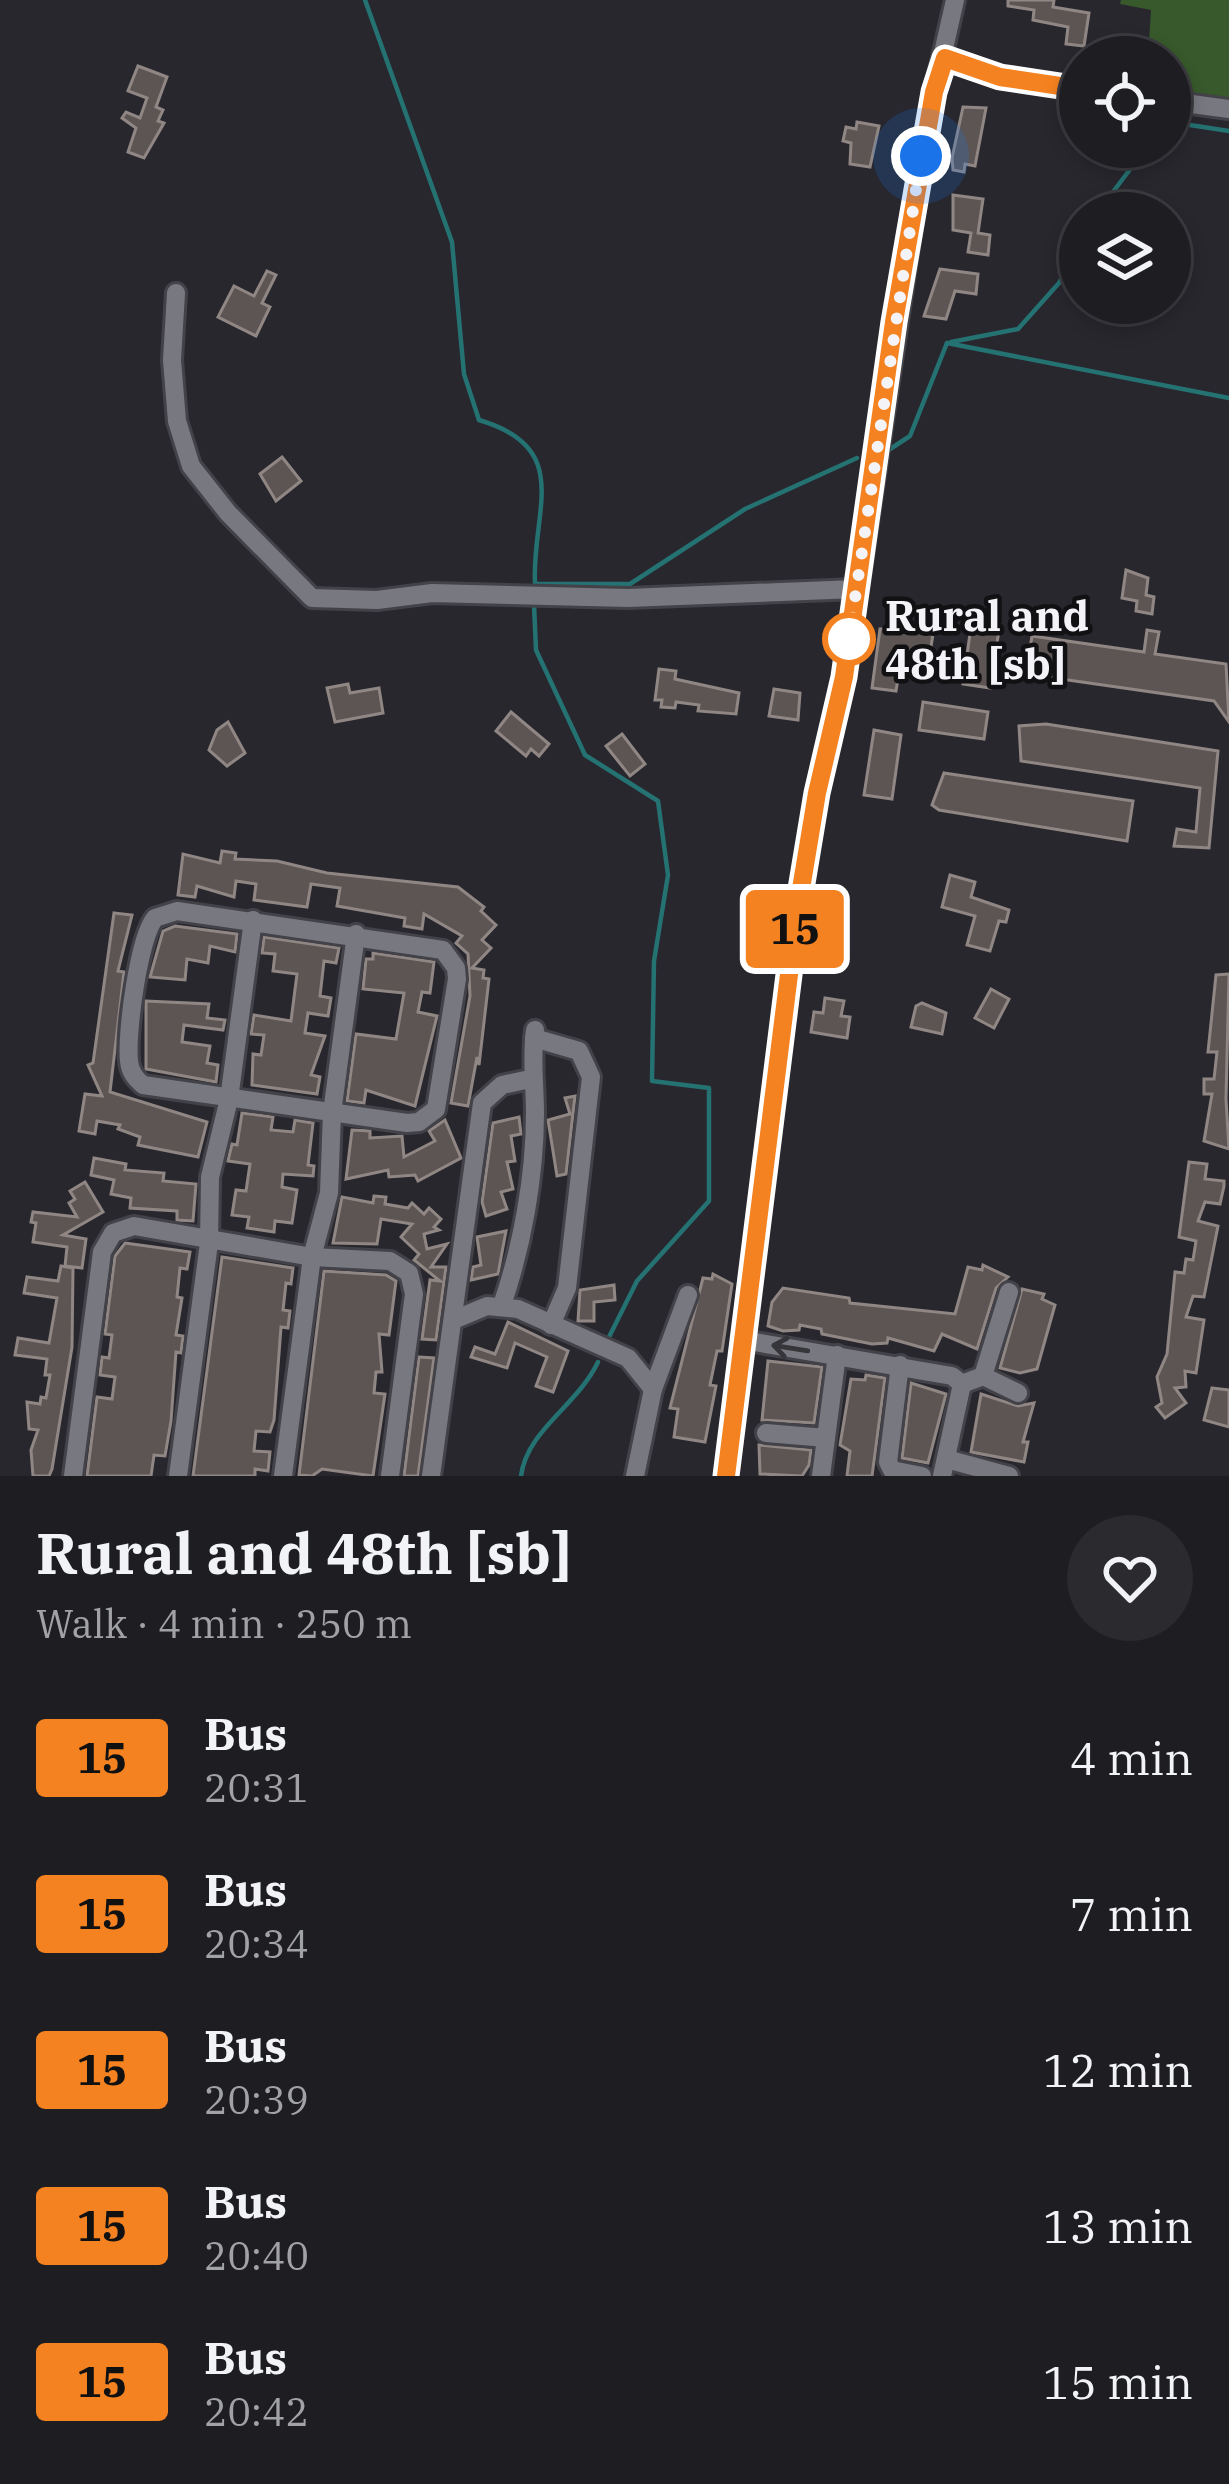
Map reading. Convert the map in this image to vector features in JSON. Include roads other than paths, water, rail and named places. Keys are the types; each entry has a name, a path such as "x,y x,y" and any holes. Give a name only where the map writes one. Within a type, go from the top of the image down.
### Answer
{"street":[{"path":"726,1476 796,919 817,793 844,677 912,208 955,0"},
{"path":"945,58 1000,77 1059,86"},
{"path":"1191,104 1229,109"},
{"path":"176,293 172,360 177,421 191,466 228,513 312,598 377,600 432,593 628,598 856,589"},
{"path":"166,912 356,934 432,946 451,958 457,979 440,1098 418,1122 154,1088 134,1077 128,1056 148,926 166,912"},
{"path":"178,1476 209,1243 210,1178 229,1099 253,920"},
{"path":"283,1476 312,1257 329,1193 332,1113 356,934"},
{"path":"502,1305 514,1272 535,1118 530,1078 534,1032 579,1051 591,1077 567,1288 551,1325"},
{"path":"431,1476 456,1319 455,1271 482,1103 502,1085 530,1078"},
{"path":"73,1476 105,1241 123,1227 134,1226 209,1243 400,1265 413,1283 390,1476"},
{"path":"982,1376 1009,1292"},
{"path":"635,1476 653,1390 688,1295"},
{"path":"456,1319 502,1305 628,1358 644,1370 653,1390"},
{"path":"743,1340 900,1365 952,1376 962,1384"},
{"path":"821,1476 837,1355"},
{"path":"900,1365 888,1462 892,1470 922,1476"},
{"path":"962,1384 982,1376 1018,1394"},
{"path":"962,1384 946,1468 1009,1476"},
{"path":"766,1433 826,1438"}],"waterway":[{"path":"365,0 452,242 464,374 479,420 509,432 528,447 538,465 541,508 535,584 630,584 745,509 857,458"},
{"path":"1191,125 1229,131"},
{"path":"1113,192 1131,168"},
{"path":"951,342 1018,329 1059,283"},
{"path":"947,343 1229,398"},
{"path":"884,453 910,436 947,343"},
{"path":"534,605 536,650 585,755 658,801 668,875 654,961 652,1081 709,1088 709,1201 637,1281 608,1339"},
{"path":"521,1476 542,1431 598,1362"}],"place":[{"name":"Rural and 48th [sb]","path":"849,639"}]}
